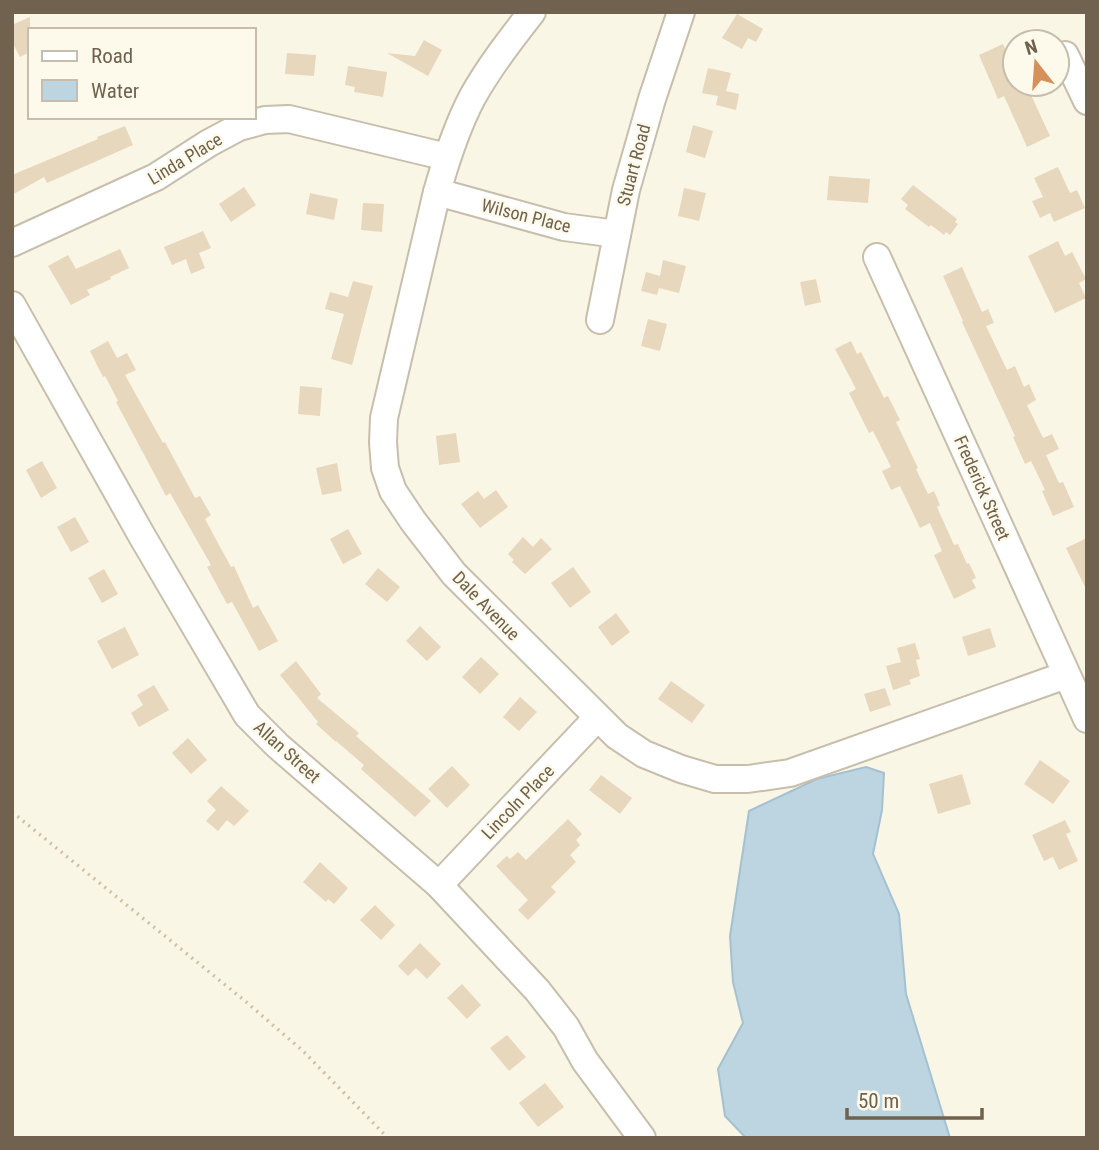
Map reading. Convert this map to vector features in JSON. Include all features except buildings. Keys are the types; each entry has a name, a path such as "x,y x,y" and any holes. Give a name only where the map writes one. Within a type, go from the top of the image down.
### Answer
{"street":[{"name":"Dale Avenue","path":"532,12 472,97 447,157 384,418 385,468 393,491 454,574 617,736 644,754 715,779 748,779 790,772 1066,675"},
{"name":"Stuart Road","path":"600,320 626,190 681,12"},
{"path":"1071,68 1087,101"},
{"name":"Linda Place","path":"12,243 156,177 239,127 265,120 289,119 447,157"},
{"name":"Wilson Place","path":"437,192 565,227 617,234"},
{"name":"Frederick Street","path":"877,257 1087,719"},
{"name":"Allan Street","path":"12,305 247,715 278,746 439,885 537,990 566,1027 585,1061 642,1138"},
{"name":"Lincoln Place","path":"439,885 597,718"}],"path":[{"path":"12,812 303,1051 388,1138"}],"water":[{"path":"866,767 884,773 882,810 873,854 899,914 906,994 950,1138 746,1138 725,1116 718,1069 743,1023 733,982 730,936 749,811 817,779"}]}
